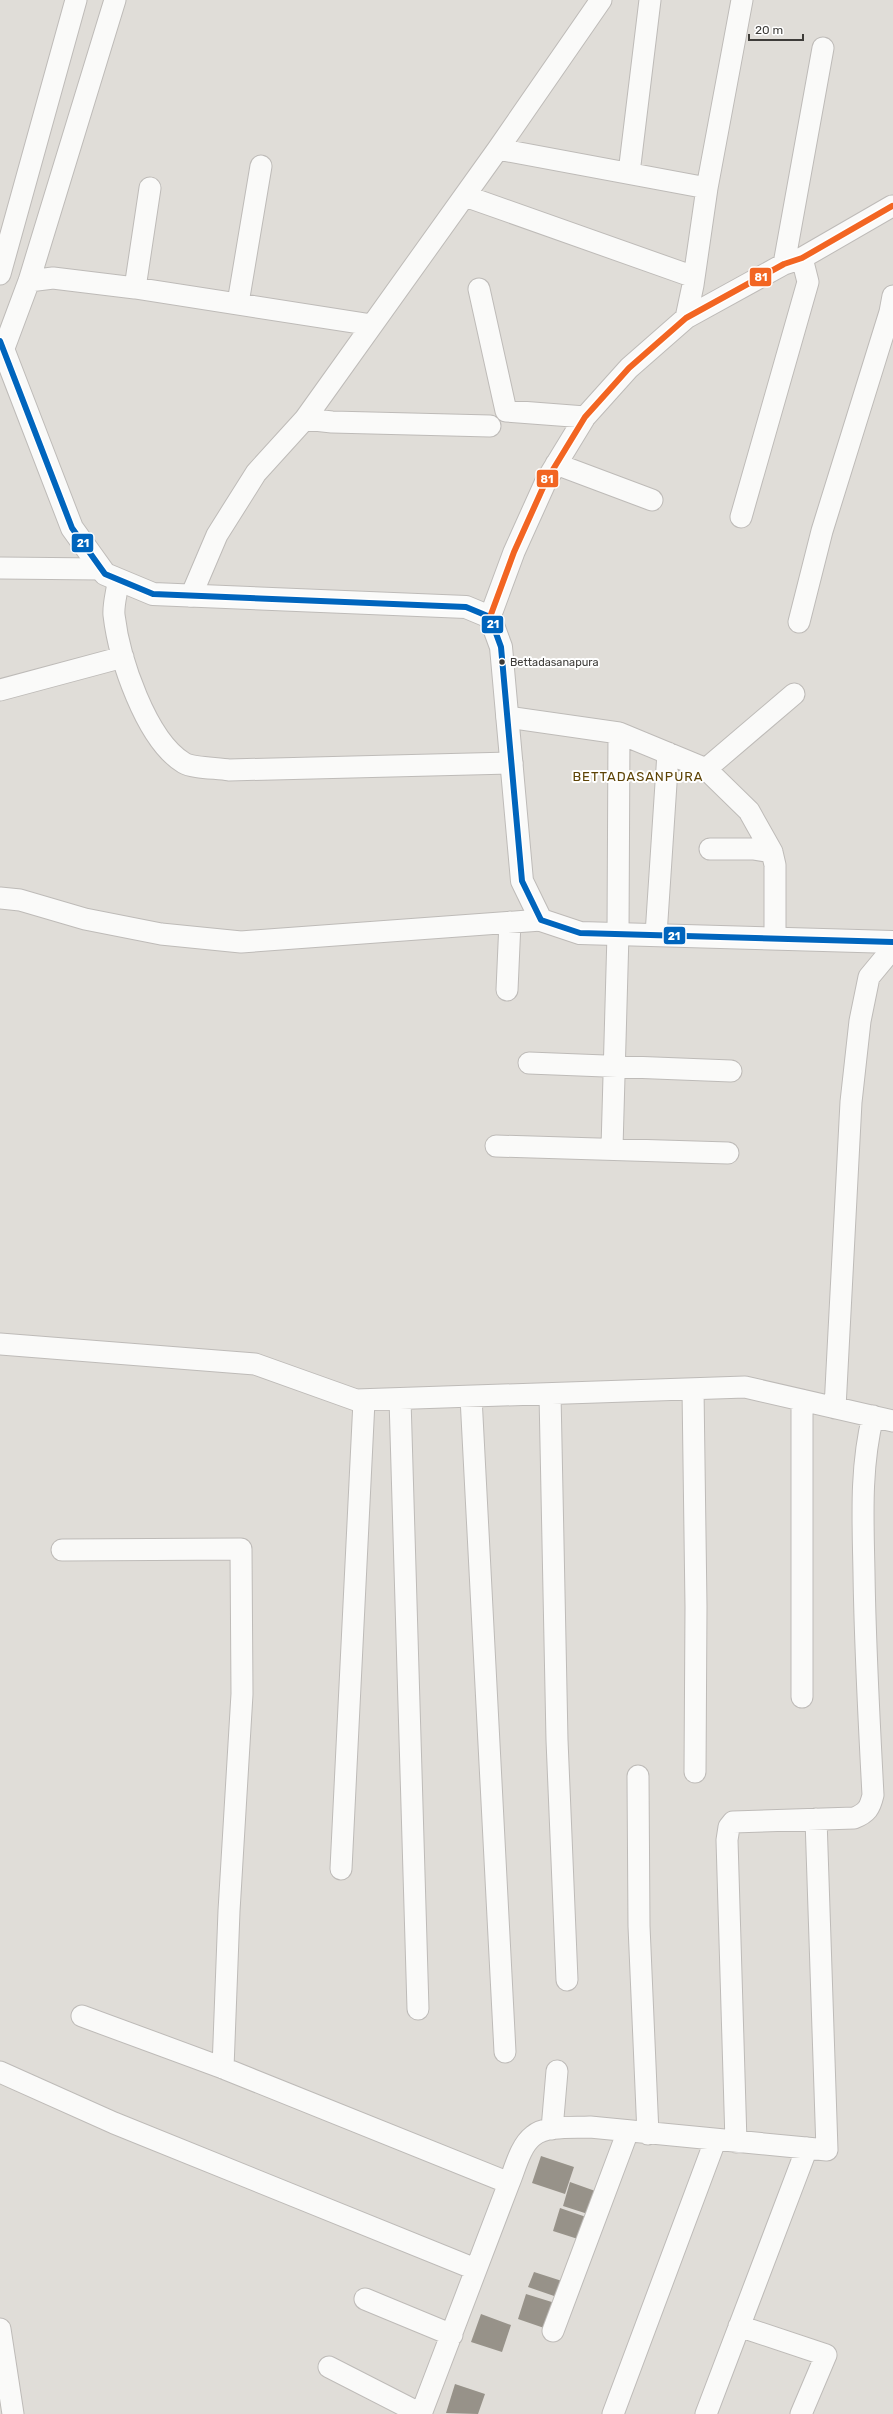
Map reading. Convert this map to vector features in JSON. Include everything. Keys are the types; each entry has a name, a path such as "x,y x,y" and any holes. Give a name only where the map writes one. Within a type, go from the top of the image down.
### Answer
{"main road":[{"path":"2,344 72,528 105,574 118,582 153,594 466,607 490,617 501,647 522,881 541,920 580,933 893,942"}],"street":[{"path":"0,274 76,0"},
{"path":"2,344 29,281 116,0"},
{"path":"191,596 217,535 256,473 305,419 465,196 601,0"},
{"path":"629,173 650,0"},
{"path":"686,318 694,277 707,188 742,0"},
{"path":"741,517 808,282 793,261 823,48"},
{"path":"498,149 707,188"},
{"path":"238,303 261,166"},
{"path":"135,288 150,188"},
{"path":"465,196 694,277"},
{"path":"490,617 514,552 546,481 585,417 630,368 686,318 793,261 893,205"},
{"path":"29,281 53,278 135,288 372,325"},
{"path":"479,289 506,411 585,417"},
{"path":"799,622 822,531 890,312 893,296"},
{"path":"305,419 332,422 490,426"},
{"path":"556,464 652,500"},
{"path":"0,568 101,569"},
{"path":"118,582 114,613 128,676 142,708 163,745 185,764 229,770 512,763"},
{"path":"0,690 123,657"},
{"path":"706,769 794,694"},
{"path":"507,717 619,733 706,769 749,811 772,852 776,876 775,938"},
{"path":"612,1148 618,934 619,733"},
{"path":"656,935 668,753"},
{"path":"710,848 753,849 772,852"},
{"path":"0,898 20,900 85,919 161,934 241,942 541,920"},
{"path":"507,990 510,922"},
{"path":"835,1408 851,1102 860,1021 869,977 893,948"},
{"path":"528,1063 615,1065 731,1071"},
{"path":"496,1146 612,1148 728,1153"},
{"path":"0,1344 255,1364 356,1400 364,1401 745,1387 893,1421"},
{"path":"693,1389 696,1606 695,1772"},
{"path":"550,1394 557,1740 567,1980"},
{"path":"471,1397 505,2052"},
{"path":"400,1399 418,2009"},
{"path":"802,1400 802,1697"},
{"path":"341,1869 364,1401"},
{"path":"736,2142 727,1840 729,1827 733,1822 854,1818 864,1814 871,1807 873,1795 865,1644 862,1490 865,1448 873,1416"},
{"path":"62,1550 241,1549 242,1694 229,1911 223,2068"},
{"path":"553,2330 638,2132 638,1776"},
{"path":"329,2366 421,2414 509,2183 521,2155 533,2136 552,2129 590,2127 827,2150 816,1819"},
{"path":"82,2016 223,2068 509,2183"},
{"path":"552,2129 557,2071"},
{"path":"0,2072 114,2123 476,2269"},
{"path":"613,2414 715,2140"},
{"path":"706,2414 807,2148"},
{"path":"365,2299 452,2335"},
{"path":"739,2326 826,2355 801,2414"},
{"path":"0,2329 12,2414"}],"building":[{"path":"541,2156 574,2167 565,2194 532,2183"},
{"path":"570,2182 598,2192 591,2215 563,2206"},
{"path":"560,2208 589,2218 581,2240 553,2231"},
{"path":"534,2272 562,2281 557,2297 528,2287"},
{"path":"526,2294 555,2303 547,2329 518,2319"},
{"path":"481,2314 511,2325 502,2352 471,2342"},
{"path":"455,2384 485,2394 478,2414 446,2413"}],"transit line":[{"name":"81","path":"490,617 514,552 546,481 585,417 629,368 686,318 784,264 802,258 892,206"},
{"name":"21","path":"0,341 72,528 105,574 153,594 466,607 490,617 501,647 522,881 541,920 580,933 893,942"}],"place":[{"name":"Bettadasanapura","path":"502,662"}],"district":[{"name":"BETTADASANPURA","path":"638,776"}]}
